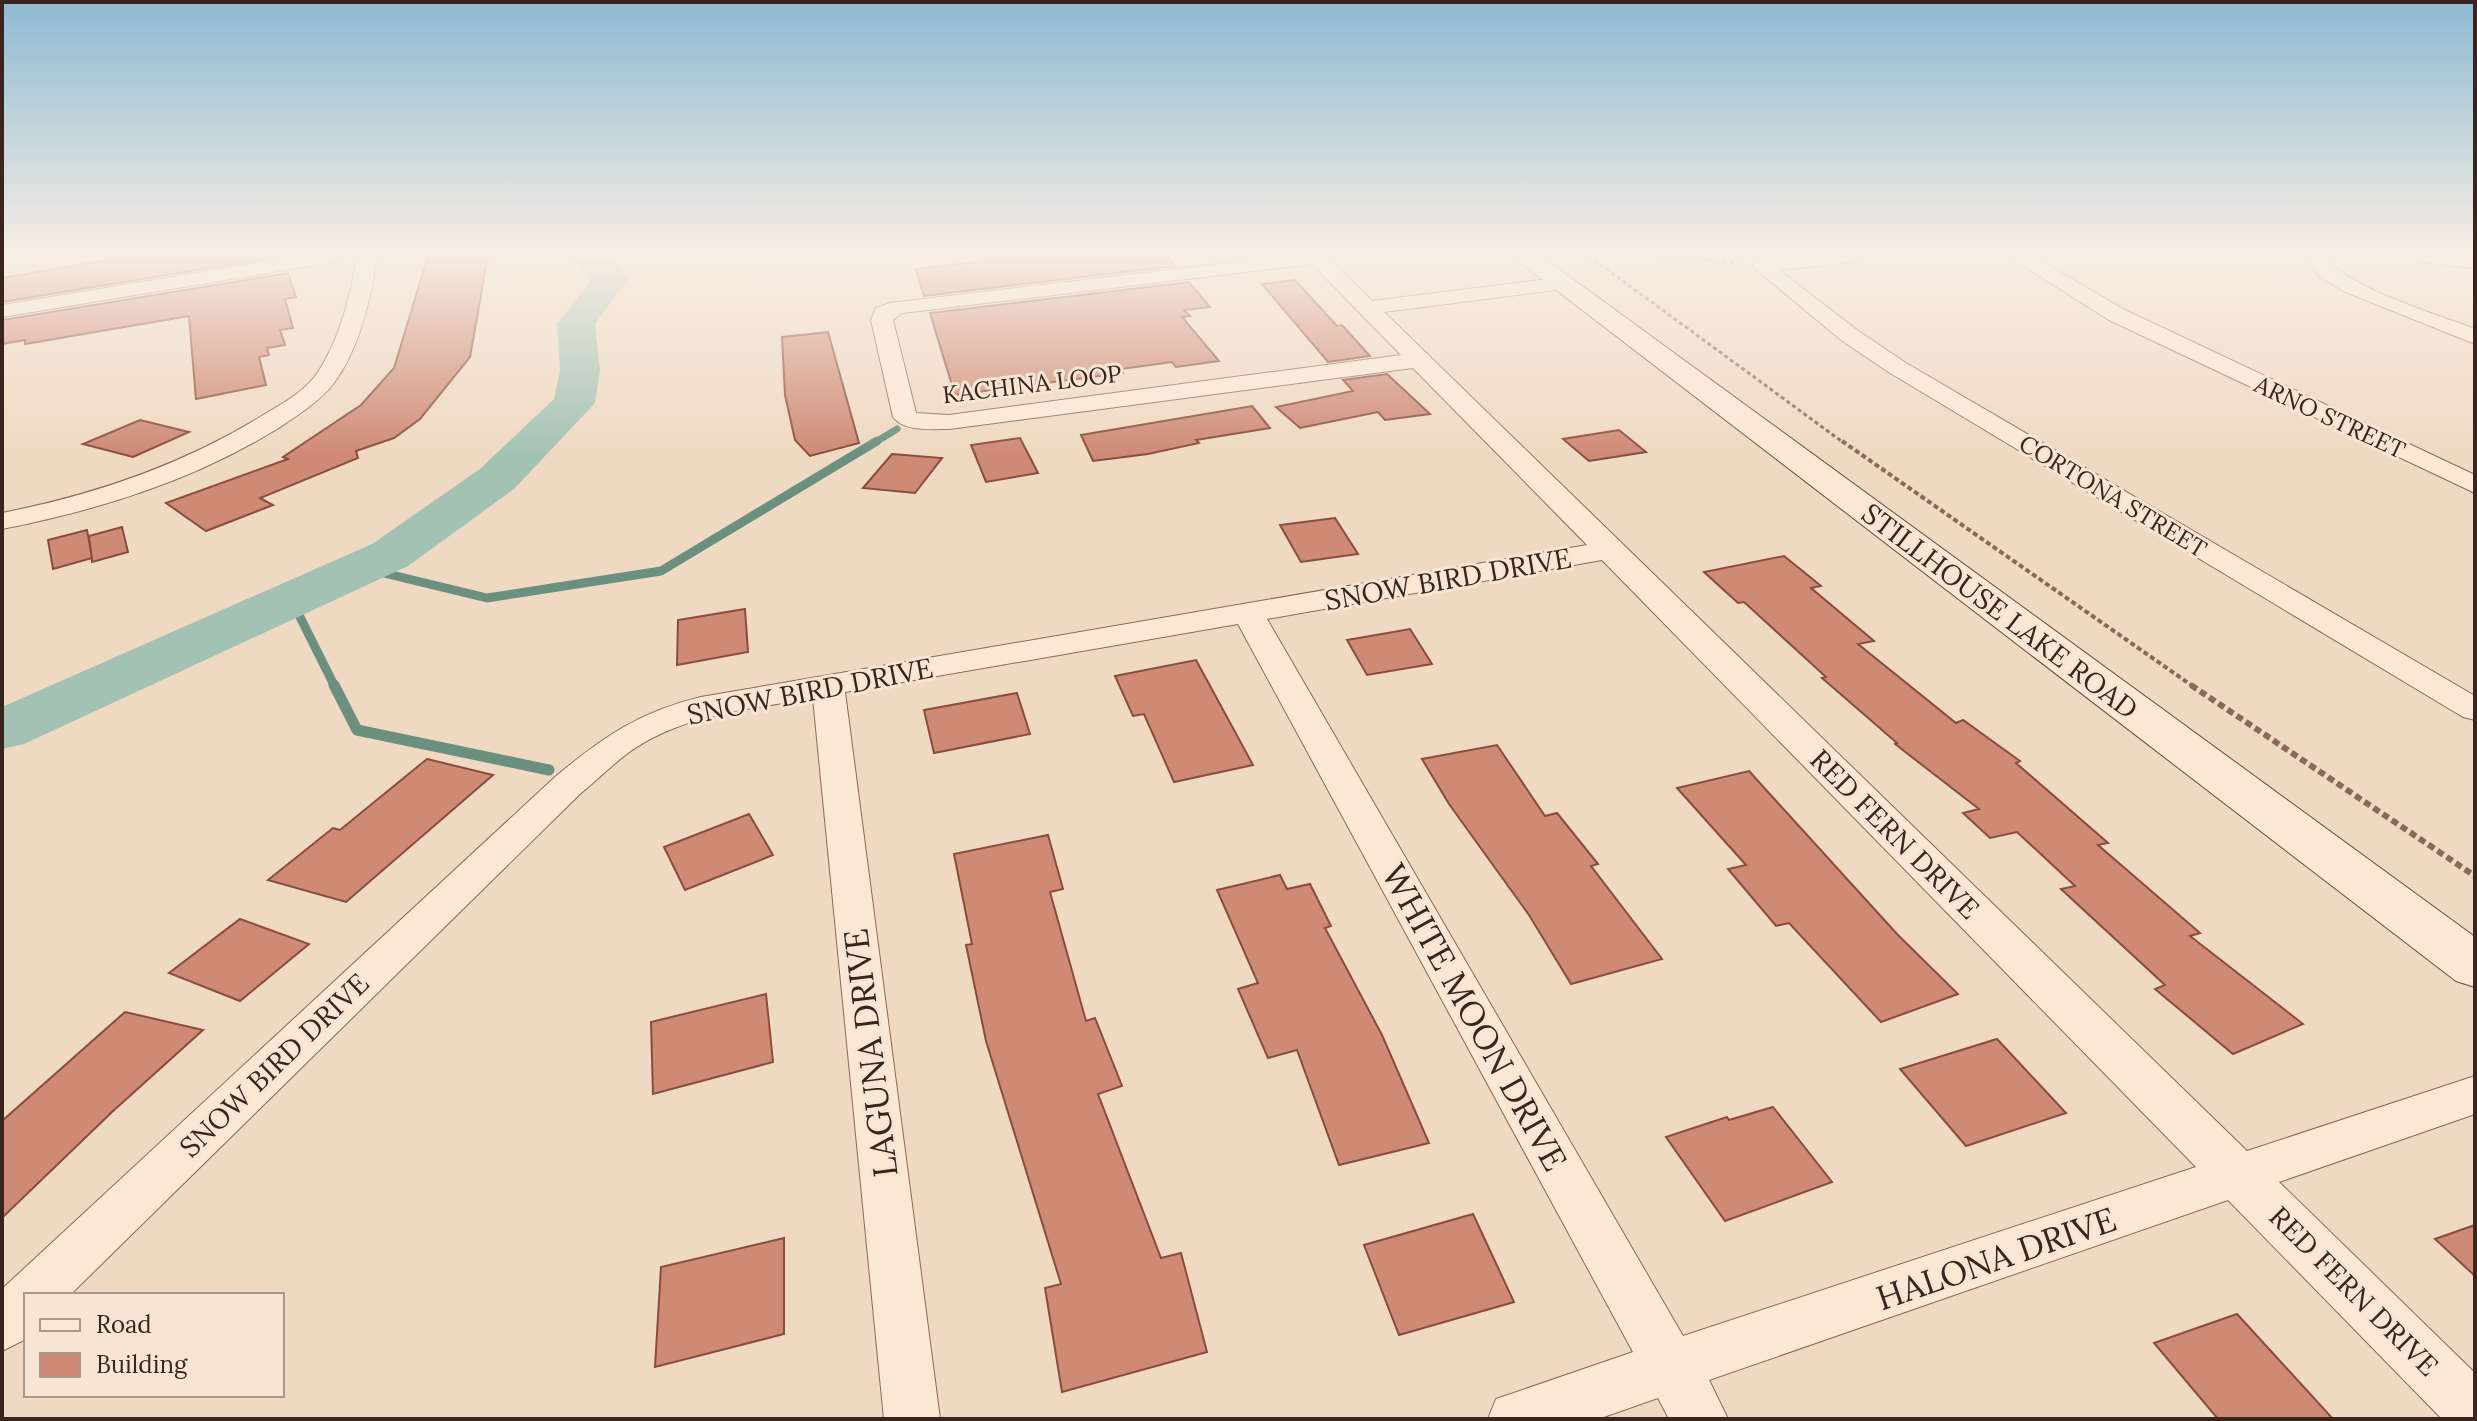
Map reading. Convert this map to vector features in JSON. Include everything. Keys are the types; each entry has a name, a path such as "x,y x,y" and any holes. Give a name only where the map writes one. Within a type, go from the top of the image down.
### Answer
{"main road":[{"name":"STILLHOUSE LAKE ROAD","path":"1644,322 2475,966"}],"street":[{"path":"2,521 117,492 190,465 255,432 305,399 329,373 348,322"},
{"name":"KACHINA LOOP","path":"883,322 905,417 922,422 949,422 1419,360"},
{"name":"RED FERN DRIVE","path":"1381,322 2475,1412"},
{"name":"CORTONA STREET","path":"1833,322 1898,368 2475,710"},
{"name":"ARNO STREET","path":"2132,322 2475,485"},
{"path":"2438,322 2475,337"},
{"name":"SNOW BIRD DRIVE","path":"35,1293 568,785 617,744 663,720 701,707 1249,615 1611,550"},
{"name":"WHITE MOON DRIVE","path":"1249,615 1700,1419"},
{"name":"LAGUNA DRIVE","path":"828,686 912,1419"},
{"name":"HALONA DRIVE","path":"1516,1419 2475,1095"},
{"path":"2,1325 24,1304"}],"path":[{"path":"1662,322 1741,370 2253,727 2475,876"}],"building":[{"path":"2,322 152,322 25,344 25,340 2,344"},
{"path":"190,322 291,322 293,328 280,330 285,345 267,348 269,355 259,357 266,385 196,399"},
{"path":"408,322 476,322 470,357 420,419 394,438 356,451 358,458 260,498 273,505 206,531 166,503 288,459 283,457 361,405 394,368"},
{"path":"933,322 1186,322 1219,361 1176,367 1172,362 1121,369 1123,373 955,395"},
{"path":"1294,322 1342,325 1370,356 1328,362"},
{"path":"828,332 859,443 810,456 795,440 785,395 782,337"},
{"path":"1387,374 1430,414 1385,420 1378,412 1300,428 1276,407 1353,391 1343,380"},
{"path":"1252,406 1270,428 1196,440 1199,443 1148,454 1093,461 1081,435"},
{"path":"140,420 189,432 133,457 83,444"},
{"path":"1619,430 1646,452 1589,461 1563,439"},
{"path":"1020,438 1038,473 986,482 971,445"},
{"path":"892,454 942,458 915,493 863,488"},
{"path":"1335,518 1358,554 1301,562 1280,525"},
{"path":"122,527 128,552 92,562 89,536"},
{"path":"87,530 92,558 53,569 48,540"},
{"path":"1784,556 1821,586 1811,588 1874,641 1858,644 1956,723 1963,720 2020,761 2016,763 2108,843 2098,845 2200,933 2190,936 2303,1024 2233,1054 2155,989 2165,985 2061,889 2075,886 2017,832 1990,838 1963,813 1979,809 1895,744 1744,602 1738,603 1704,572"},
{"path":"745,609 748,652 677,665 678,620"},
{"path":"1410,629 1432,664 1367,675 1347,640"},
{"path":"1196,660 1253,765 1174,782 1144,714 1133,716 1115,676"},
{"path":"1017,693 1030,734 934,753 924,710"},
{"path":"1497,745 1545,816 1557,813 1598,864 1591,866 1662,959 1571,984 1529,915 1449,804 1422,759"},
{"path":"427,759 493,775 346,902 268,880 333,828 340,830"},
{"path":"1749,771 1897,934 1958,994 1881,1022 1789,923 1776,926 1728,869 1746,865 1677,788"},
{"path":"749,814 773,855 685,890 664,847"},
{"path":"1048,835 1063,889 1050,892 1086,1021 1095,1018 1122,1086 1098,1094 1161,1258 1181,1253 1207,1352 1062,1392 1045,1288 1061,1284 986,1041 966,945 972,944 954,854"},
{"path":"1280,875 1287,889 1310,884 1331,926 1325,928 1382,1035 1429,1143 1339,1165 1297,1050 1268,1058 1238,989 1258,983 1217,890"},
{"path":"240,919 309,944 240,1001 169,973"},
{"path":"766,994 773,1062 653,1094 651,1022"},
{"path":"125,1012 203,1030 2,1218 2,1121"},
{"path":"1997,1039 2066,1113 1966,1146 1900,1069"},
{"path":"1773,1107 1832,1182 1725,1221 1666,1137 1727,1117 1729,1120"},
{"path":"1473,1214 1514,1302 1399,1335 1364,1245"},
{"path":"2475,1225 2475,1276 2435,1239"},
{"path":"784,1238 784,1334 655,1367 661,1267"},
{"path":"2237,1314 2333,1419 2218,1419 2154,1343"}],"waterway":[{"path":"2,730 390,555 497,479 574,403 580,371 577,322"},
{"path":"874,443 897,429"},
{"path":"363,568 487,598 661,571 877,441"},
{"path":"292,601 334,685"},
{"path":"334,685 357,730 549,770"}]}
